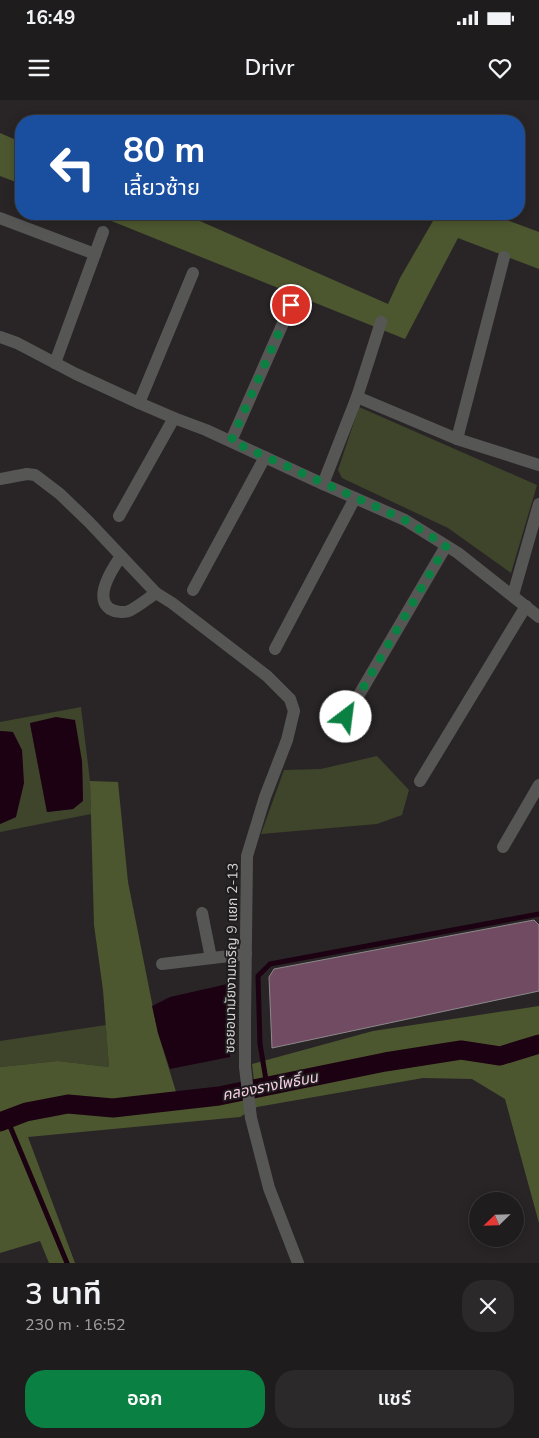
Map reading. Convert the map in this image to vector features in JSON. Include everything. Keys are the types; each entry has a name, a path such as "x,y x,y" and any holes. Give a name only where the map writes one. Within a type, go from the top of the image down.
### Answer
{"street":[{"path":"0,218 95,254"},
{"path":"55,363 103,232"},
{"path":"457,439 504,256"},
{"path":"139,403 193,273"},
{"path":"231,441 291,305"},
{"path":"323,484 356,397 381,322"},
{"path":"0,337 139,403 206,430 405,520 446,546 513,595 539,617"},
{"path":"356,397 457,439 539,466"},
{"path":"119,516 174,418"},
{"path":"193,590 265,457"},
{"name":"ซอยอนามัยงามเจริญ 9 แยก 2-13","path":"0,479 35,474 74,508 156,593 172,603 267,676 290,699 293,706 294,716 287,740 265,797 247,856 245,1067 251,1118 269,1188 298,1263"},
{"path":"275,649 355,498"},
{"path":"513,595 539,504"},
{"path":"346,717 446,546"},
{"path":"121,556 110,572 106,582 103,596 107,606 115,612 128,611 156,593"},
{"path":"420,781 526,606"},
{"path":"503,847 539,785"},
{"path":"202,913 211,958"},
{"path":"162,964 246,954"}],"green space":[{"path":"0,133 15,139 15,182 0,176"},
{"path":"109,220 198,220 388,304 400,278 434,220 506,220 539,232 539,269 458,238 405,339"},
{"path":"359,407 537,485 511,573 448,528 342,478 338,470"},
{"path":"81,707 90,781 91,814 0,832 0,824 16,817 13,732 0,731 0,722","holes":["30,724 82,761 83,800 73,809 47,812"]},
{"path":"377,756 409,790 402,815 377,824 261,834 284,770 321,769"},
{"path":"90,781 118,782 128,882 158,1033 177,1095 254,1081 252,1064 373,1031 539,1006 539,1223 505,1099 472,1079 423,1078 257,1107 240,1117 28,1137 75,1263 49,1263 40,1241 0,1253 0,1067 58,1061 109,1067 103,990 94,925"},
{"path":"106,1025 109,1067 58,1061 0,1067 0,1041"}],"shaded area":[{"path":"56,717 75,720 82,761 83,801 73,809 47,812 30,723"},
{"path":"0,731 13,732 22,750 24,783 16,817 0,824"},
{"path":"232,983 230,1057 170,1069 158,1033 152,1006 170,997"}],"building":[{"path":"534,920 539,925 539,991 272,1048 269,977 274,969"}],"waterway":[{"path":"267,1086 260,1044 258,976 270,964 539,914"},
{"name":"คลองรางโพธิ์บน","path":"0,1122 26,1112 68,1104 113,1108 219,1096 385,1062 461,1050 500,1056 539,1044"},
{"path":"7,1119 67,1263"}],"route":[{"path":"291,305 231,441 405,520 446,546 346,717"}]}
